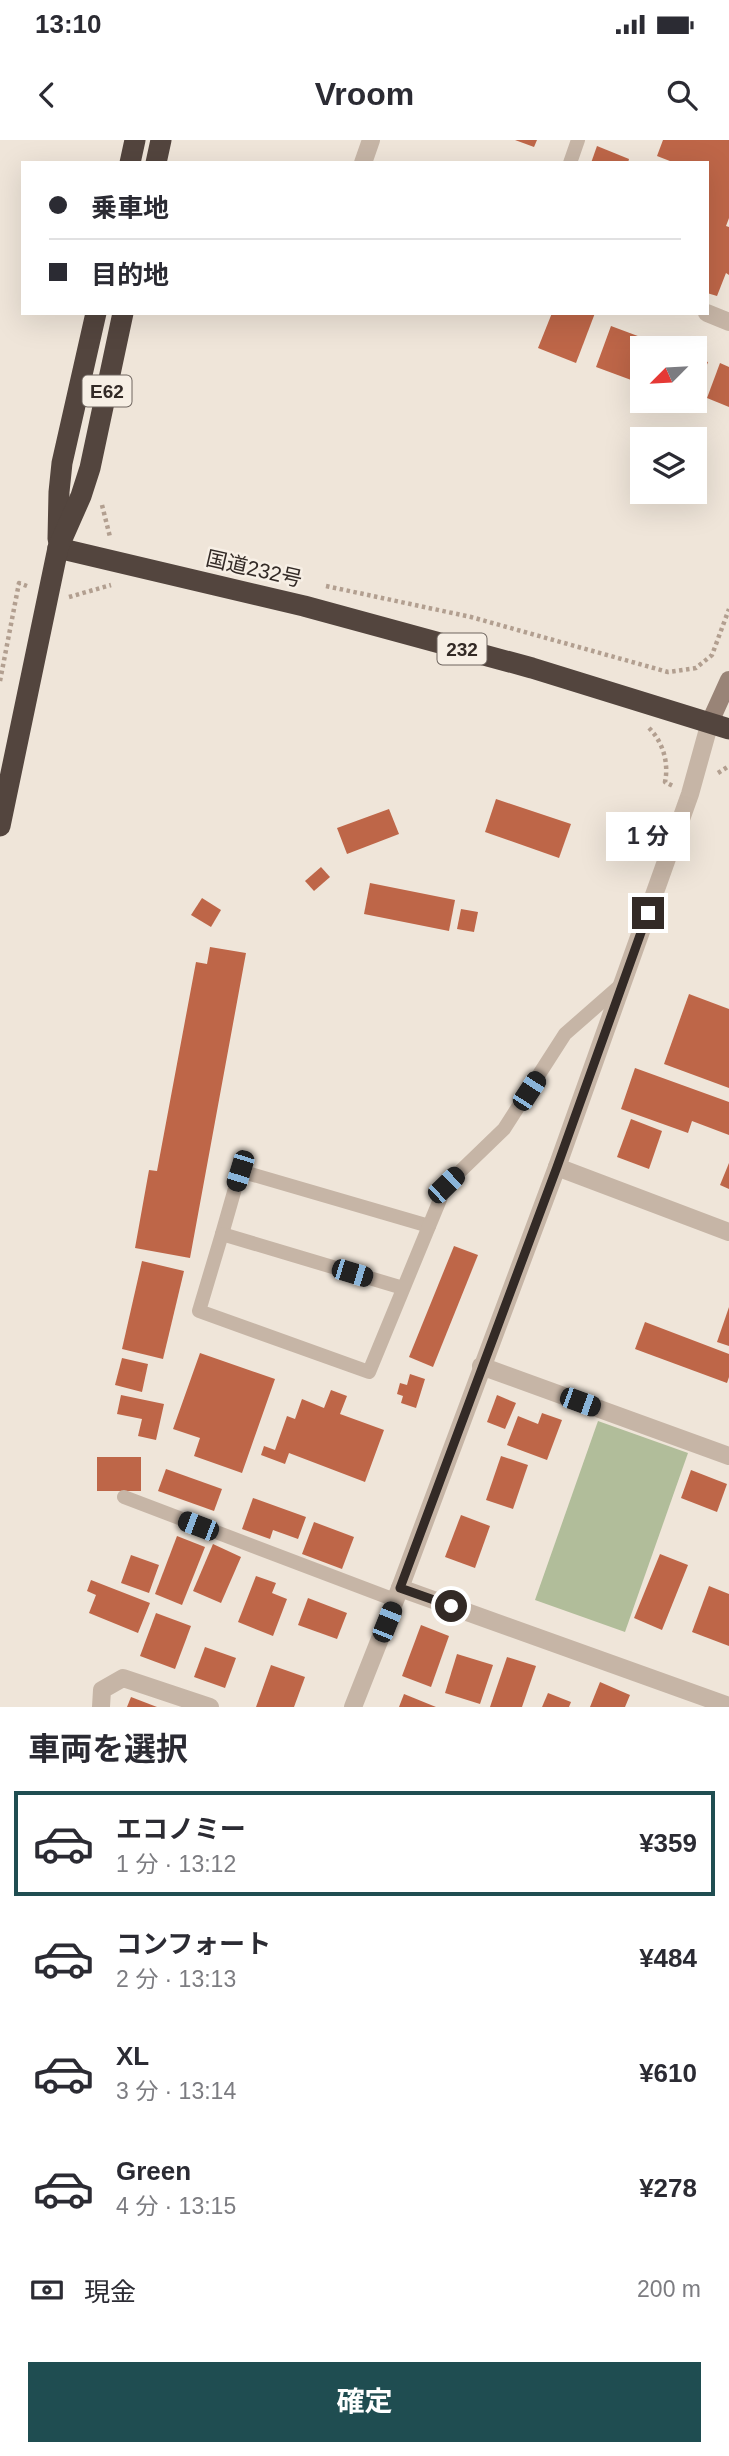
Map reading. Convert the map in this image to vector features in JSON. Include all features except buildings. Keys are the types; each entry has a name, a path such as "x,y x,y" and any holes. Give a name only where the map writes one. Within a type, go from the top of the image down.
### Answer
{"highway":[{"path":"130,161 135,140"},
{"path":"156,161 161,140"},
{"name":"E62","path":"58,548 58,492 62,463 96,315"},
{"name":"E62","path":"58,548 90,468 123,315"},
{"path":"0,826 58,548"},
{"name":"国道232号","path":"58,548 304,606 532,668 723,725"}],"main road":[{"path":"723,725 729,680"}],"street":[{"path":"364,161 371,140"},
{"path":"709,314 729,322"},
{"path":"353,1707 398,1594 557,1167 690,794 723,725"},
{"path":"557,1167 729,1232"},
{"path":"481,1366 729,1456"},
{"path":"398,1594 729,1706"},
{"path":"102,1707 102,1690 122,1678 210,1707"}],"lane":[{"path":"571,161 578,140"},
{"path":"429,1226 240,1171 199,1311 369,1372 446,1185 505,1129 565,1034 622,984"},
{"path":"222,1234 404,1288"},
{"path":"124,1497 398,1594"}],"path":[{"path":"322,585 471,617 668,672 696,668 712,655 729,609"},
{"path":"646,725 658,737 668,769 665,782 690,794"}],"green space":[{"path":"598,1421 688,1453 625,1632 535,1600"}],"route":[{"path":"451,1606 400,1588 557,1167 648,913"}]}
